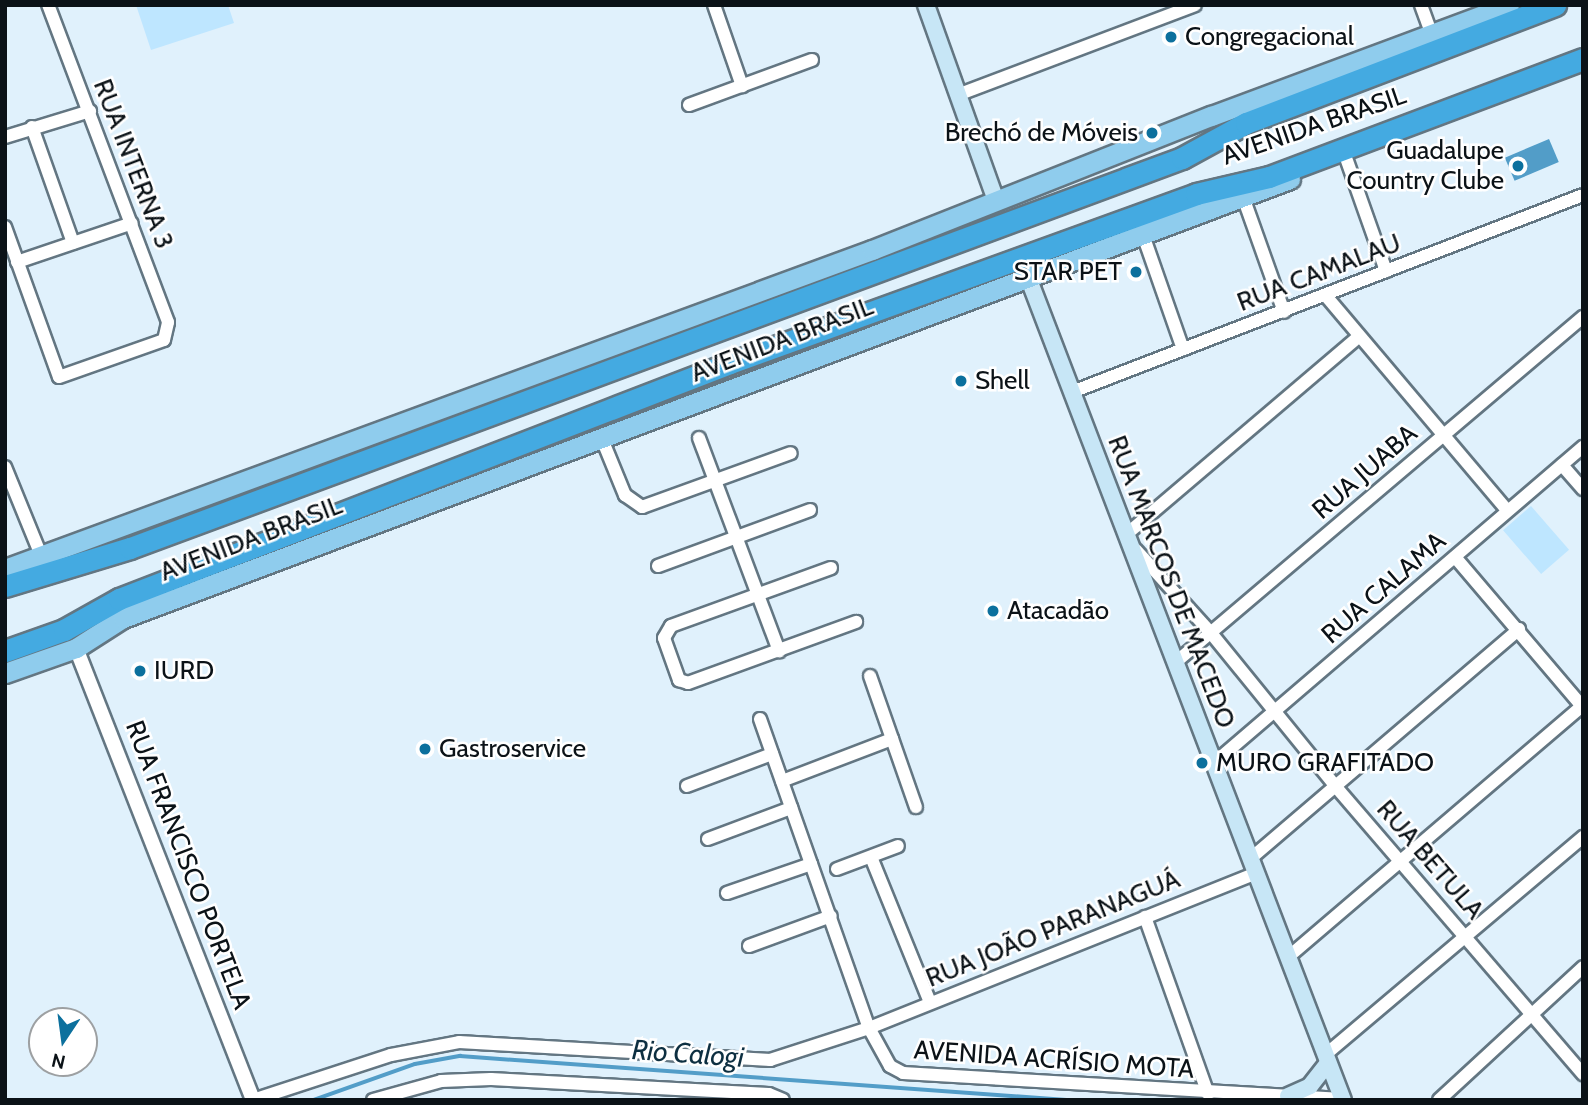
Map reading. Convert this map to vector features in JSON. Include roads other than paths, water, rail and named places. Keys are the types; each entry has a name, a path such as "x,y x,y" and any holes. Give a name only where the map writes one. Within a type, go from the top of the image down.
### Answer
{"highway":[{"name":"AVENIDA BRASIL","path":"5,586 130,548 1182,158 1246,123 1555,5"},
{"name":"AVENIDA BRASIL","path":"5,652 64,629 119,599 730,363 1196,194 1269,177 1583,59"}],"main road":[{"path":"926,5 996,201"},
{"name":"AVENIDA BRASIL","path":"5,569 996,201 1509,5"},
{"name":"AVENIDA BRASIL","path":"5,673 76,648 123,618 1583,69"},
{"name":"RUA MARCOS DE MACEDO","path":"1028,277 1342,1099"},
{"path":"1288,1096 1310,1086 1326,1059"}],"street":[{"name":"RUA INTERNA 3","path":"18,262 59,377 164,340 168,322 48,5"},
{"path":"714,5 742,86"},
{"path":"960,94 1195,5"},
{"path":"1421,5 1432,35"},
{"path":"689,106 812,60"},
{"path":"5,137 90,111"},
{"path":"32,127 73,243"},
{"path":"1346,158 1386,271"},
{"name":"RUA CAMALAU","path":"1072,392 1583,195"},
{"path":"1243,197 1284,312"},
{"path":"5,227 18,262 132,223"},
{"path":"1143,234 1183,349"},
{"path":"1326,296 1507,510"},
{"name":"RUA JUABA","path":"1176,662 1583,317"},
{"path":"1131,541 1358,337"},
{"path":"699,438 779,651"},
{"path":"602,439 625,495 635,505 716,481 791,453"},
{"name":"RUA CALAMA","path":"1214,763 1583,447"},
{"path":"1562,465 1583,489"},
{"path":"5,467 41,555"},
{"path":"658,566 810,510"},
{"name":"RUA BETULA","path":"1131,541 1211,633 1336,787 1583,1074"},
{"path":"1287,958 1582,705 1455,557"},
{"path":"831,568 666,630 664,638 679,680 688,683 856,622"},
{"name":"RUA JOÃO PARANAGUÁ","path":"869,1028 1144,917 1253,866 1336,787 1519,629"},
{"name":"RUA FRANCISCO PORTELA","path":"76,648 253,1100"},
{"path":"870,676 916,807"},
{"name":"AVENIDA ACRÍSIO MOTA","path":"760,719 869,1028 890,1066 903,1073 1255,1098 1288,1096 1342,1099"},
{"path":"782,781 892,739"},
{"path":"687,786 772,754"},
{"path":"708,839 791,808"},
{"path":"1326,1059 1583,837"},
{"path":"837,869 898,846"},
{"path":"871,857 930,1002"},
{"path":"727,893 811,864"},
{"path":"749,946 831,916"},
{"path":"1144,917 1208,1094"},
{"path":"1439,1100 1531,1012 1583,967"},
{"path":"253,1100 391,1055 459,1042 770,1060 869,1028"},
{"path":"373,1100 441,1081 491,1079 769,1094 783,1100"}],"water":[{"path":"1549,139 1559,162 1515,181 1505,158"}],"waterway":[{"name":"Rio Calogi","path":"314,1100 415,1064 460,1056 1066,1100"}],"place":[{"name":"Congregacional","path":"1171,37"},
{"name":"Brechó de Móveis","path":"1152,133"},
{"name":"Guadalupe Country Clube","path":"1518,166"},
{"name":"STAR PET","path":"1136,272"},
{"name":"Shell","path":"961,381"},
{"name":"Atacadão","path":"993,611"},
{"name":"IURD","path":"140,671"},
{"name":"Gastroservice","path":"425,749"},
{"name":"MURO GRAFITADO","path":"1202,763"}]}
